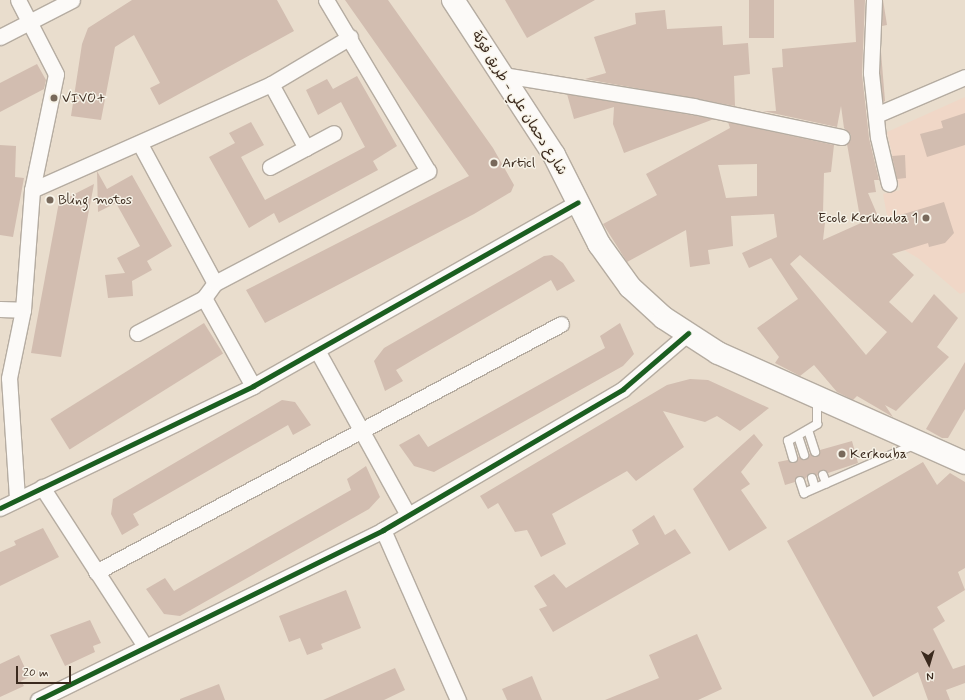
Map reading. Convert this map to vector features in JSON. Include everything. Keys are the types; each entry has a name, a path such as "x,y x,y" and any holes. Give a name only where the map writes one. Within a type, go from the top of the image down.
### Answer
{"main road":[{"name":"شارع دحمان علي - طريق فوكة","path":"453,0 504,75 554,155 599,244 630,287 664,318 718,353 965,463"}],"street":[{"path":"18,0 56,74 32,190 23,310 9,378 18,498"},
{"path":"0,37 72,0"},
{"path":"136,334 204,298 215,283 428,171 350,37 326,0"},
{"path":"874,0 871,73 876,115 889,184"},
{"path":"32,190 140,144 271,84 350,37"},
{"path":"504,75 693,106 842,137"},
{"path":"876,115 965,77"},
{"path":"271,84 306,148"},
{"path":"270,167 334,133"},
{"path":"140,144 215,283"},
{"path":"0,508 18,498 254,386 318,352 578,202"},
{"path":"204,298 254,386"},
{"path":"0,309 23,310"},
{"path":"96,572 561,324"},
{"path":"38,700 383,530 623,389 688,333"},
{"path":"318,352 408,515"},
{"path":"42,487 145,646"},
{"path":"383,530 458,700"}],"lane":[{"path":"794,458 788,441 817,424 817,398"},
{"path":"808,430 815,452"},
{"path":"798,436 804,455"},
{"path":"800,481 804,493 826,483 837,475 918,443"},
{"path":"823,474 826,483"},
{"path":"812,478 816,488"}],"shaded area":[{"name":"Ecole Kerkouba 1","path":"965,97 965,292 960,294 918,258 892,243 883,194 900,190 887,132"}],"building":[{"path":"132,0 277,0 294,31 159,105 150,88 160,83 134,35 115,47 101,120 71,116 82,44 88,28"},
{"path":"345,0 388,0 493,148 514,185 511,192 474,214 265,323 246,290 469,176"},
{"path":"505,0 595,0 527,38"},
{"path":"749,0 774,0 774,38 749,38"},
{"path":"854,0 865,0 862,74 869,138 879,180 874,180 876,192 868,193 880,221 944,202 954,233 945,243 929,247 928,243 892,254 914,275 889,302 912,323 934,294 958,318 937,347 949,357 896,411 885,405 893,417 857,396 853,400 837,392 814,365 800,376 775,363 779,357 757,328 798,299 771,258 749,268 742,253 777,237 774,214 731,216 733,246 708,250 710,264 690,267 686,230 627,262 603,224 657,195 646,174 730,128 728,122 834,145 831,172 824,173 823,213 826,214 823,240 861,223 847,144 851,135 844,128 841,106 837,127 763,111 776,111 772,68 783,67 782,49 856,42","holes":["757,164 757,196 726,198 718,165","800,255 887,332 866,355 790,264"]},
{"path":"883,0 887,25 882,26"},
{"path":"665,10 667,29 722,26 723,45 748,43 750,74 734,76 735,106 585,79 606,73 594,37 636,24 635,13"},
{"path":"881,52 885,101 883,102 880,73"},
{"path":"37,64 46,80 44,89 0,112 0,83"},
{"path":"357,76 397,146 373,161 378,170 279,223 274,213 249,228 209,157 235,143 229,133 251,122 264,145 241,157 265,200 365,147 341,102 318,115 306,90 327,79 333,89"},
{"path":"567,94 714,119 624,153 613,124 614,107 574,119"},
{"path":"965,113 965,145 927,157 920,134 943,128 941,121"},
{"path":"0,145 16,146 15,177 24,178 13,237 0,235"},
{"path":"905,155 906,178 897,179 892,156"},
{"path":"97,171 107,189 132,175 172,246 147,261 152,270 132,281 133,296 108,298 105,275 125,273 117,258 140,246 116,203 98,212"},
{"path":"94,184 61,357 31,353 59,202"},
{"path":"552,255 563,263 575,281 557,291 551,280 418,357 396,370 403,381 385,391 374,361 384,348 544,256"},
{"path":"204,323 223,354 70,449 51,419"},
{"path":"620,323 634,354 623,366 434,472 414,466 399,445 419,434 428,447 605,348 600,336"},
{"path":"965,362 965,409 948,438 942,438 926,429"},
{"path":"690,379 708,380 769,408 740,431 717,416 705,422 663,411 684,447 636,481 627,471 552,514 566,544 541,557 527,530 515,532 498,503 488,509 480,496 667,385"},
{"path":"282,400 295,402 311,425 293,435 288,425 133,514 139,525 122,535 111,514 113,499"},
{"path":"754,434 763,445 741,472 750,484 741,490 767,528 729,551 693,489"},
{"path":"852,441 858,463 828,473 821,470 817,476 810,473 805,479 799,476 795,482 785,485 778,462 788,460 794,463 799,456 805,460 810,453 816,457 820,450"},
{"path":"923,462 937,485 950,473 965,482 965,568 958,572 965,590 937,607 945,621 933,629 953,669 965,665 965,683 946,690 950,700 928,700 918,672 873,697 787,541"},
{"path":"366,466 380,497 369,509 180,616 164,614 146,589 165,578 174,591 351,490 347,479"},
{"path":"654,515 665,535 675,529 691,553 553,632 539,609 547,606 534,586 554,574 566,588 639,544 632,530"},
{"path":"43,528 59,557 0,586 0,552 16,545 14,541"},
{"path":"346,590 361,628 321,644 323,649 307,655 300,638 289,642 279,616"},
{"path":"90,620 101,643 93,646 95,652 65,666 50,635"},
{"path":"697,634 722,689 698,700 605,700 659,678 649,655"},
{"path":"19,655 29,677 21,681 24,686 0,697 0,664"},
{"path":"395,668 405,690 384,700 323,700"},
{"path":"532,676 542,700 507,700 502,689"},
{"path":"219,684 225,700 180,700 180,699"}],"cycle path":[{"path":"0,508 253,386 578,202"},
{"path":"38,700 383,530 623,389 688,333"}],"place":[{"name":"VIVO+","path":"54,98"},
{"name":"Articl","path":"494,163"},
{"name":"Bling motos","path":"50,200"},
{"name":"Ecole Kerkouba 1","path":"926,218"},
{"name":"Kerkouba","path":"842,454"}]}
